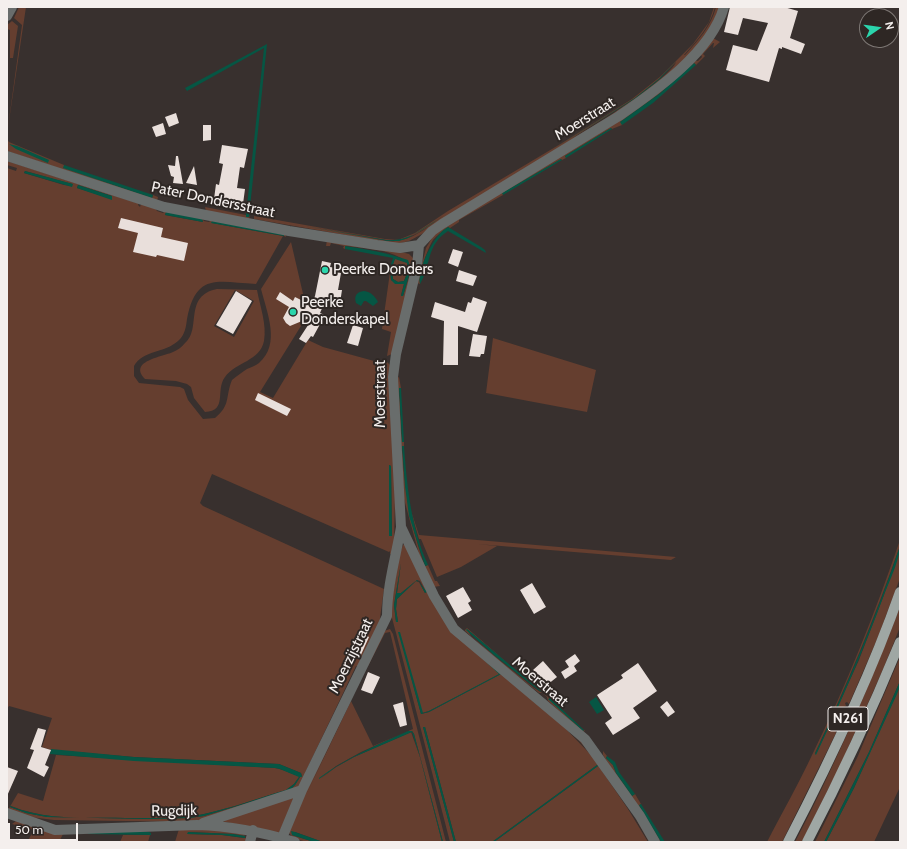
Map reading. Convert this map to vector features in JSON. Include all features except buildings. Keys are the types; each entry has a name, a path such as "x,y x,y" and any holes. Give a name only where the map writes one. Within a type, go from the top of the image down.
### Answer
{"main road":[{"name":"N261","path":"788,842 822,777 858,699 900,592"},
{"name":"N261","path":"807,842 873,707 900,642"}],"street":[{"path":"7,16 12,7"},
{"name":"Moerstraat","path":"655,842 636,810 584,739 454,629 434,596 401,527 393,377 397,347 417,266 419,245 432,231 442,224 619,116 649,95 681,68 710,37 716,27 724,7"},
{"name":"Pater Dondersstraat","path":"7,156 164,207 377,245 400,248 419,245"},
{"name":"Moerzijstraat","path":"287,840 302,790 387,616 387,606 401,527"},
{"path":"197,825 302,790"},
{"name":"Rugdijk","path":"7,813 55,830 197,825 253,830 287,840"},
{"path":"250,842 253,830"}],"shaded area":[{"path":"19,7 26,7 7,134 22,25 14,18"},
{"path":"715,7 710,21 698,38 684,55 704,33 711,21 716,7 721,7 714,25 688,57 643,96 409,241 397,244 254,219 254,216 396,240 386,240 304,225 388,241 403,240 411,237 424,230 443,216 416,234 400,239 415,233 448,211 632,99 661,76 693,44 709,22","holes":["676,62 671,69 646,91 611,115 571,139 635,98 660,78"]},
{"path":"12,21 18,26 13,58 10,58 10,30 7,29 7,25"},
{"path":"713,38 720,42 713,48 713,43 703,54 705,56 696,65 694,63 659,94 622,121 622,125 612,129 611,128 565,156 566,158 561,159 503,193 503,195 459,220 459,222 440,233 431,244 422,268 420,284 417,283 426,248 435,233 502,191 693,60 698,61 702,57 700,53"},
{"path":"267,44 249,217 246,217 264,48 187,91 185,88"},
{"path":"676,61 661,78 636,98 548,152 635,98 660,78"},
{"path":"694,63 696,65 653,103 622,125 620,122 659,94"},
{"path":"611,128 612,129 566,158 565,156"},
{"path":"7,139 9,142 64,165 64,167 152,198 153,195 158,197 157,201 7,151"},
{"path":"9,144 49,160 48,163 16,149"},
{"path":"561,159 562,160 503,195 502,193"},
{"path":"7,161 139,203 138,205 140,207 141,204 155,208 157,211 163,213 165,211 200,217 202,219 204,221 209,222 212,219 285,233 286,237 284,234 212,221 212,223 283,236 256,284 220,282 211,283 203,287 196,293 191,304 185,331 180,339 167,348 148,354 134,366 134,376 139,383 180,387 184,389 188,400 203,419 215,418 220,413 226,405 232,380 245,370 259,363 266,355 271,338 269,318 261,289 291,242 309,313 260,392 273,398 308,340 323,347 385,364 386,361 390,365 395,496 394,547 385,609 380,627 362,660 308,776 301,785 287,793 197,822 54,820 30,817 8,810 18,793 43,801 56,755 275,768 302,776 301,773 279,764 134,757 51,750 42,747 52,718 9,706 7,709 7,168 16,171 17,168 7,165","holes":["25,171 72,184 72,186 24,173","78,185 112,196 112,199 77,188","166,212 202,219 203,222 165,215","389,465 390,465 392,536 389,536","212,474 389,552 390,551 392,558 384,610 381,620 384,589 203,506 200,503","356,666 358,667 307,775 305,773","300,777 290,790 204,816 148,819 84,818 165,818 204,814 235,806 286,790","11,806 39,814 79,818 47,817 26,813 10,807"]},
{"path":"64,165 153,195 152,198 63,168"},
{"path":"25,171 73,184 72,187 24,173"},
{"path":"78,185 112,196 112,200 77,188"},
{"path":"205,207 246,215 246,217 249,217 250,215 249,219 206,211"},
{"path":"166,212 202,219 203,222 165,215"},
{"path":"212,221 284,234 284,236 211,223"},
{"path":"304,226 386,240 402,239 414,234 399,241 388,241"},
{"path":"448,227 481,247 486,253 448,231 441,237 432,249 420,284 421,270 428,252 437,237"},
{"path":"327,240 401,252 409,254 415,260 392,354 387,356 391,332 382,329 390,272 391,280 404,284 401,295 403,296 410,273 410,266 395,255 374,249 346,246 345,249 343,248 344,246 331,243 330,246 326,246"},
{"path":"345,246 361,248 408,260 411,269 403,296 401,296 404,284 395,284 391,280 390,267 393,258 345,249","holes":["395,259 407,263 408,271 404,281 398,282 393,279 392,267"]},
{"path":"395,258 407,263 408,271 404,281 398,282 393,279 392,267"},
{"path":"217,289 257,290 264,322 265,335 262,348 258,353 235,368 225,377 222,382 219,404 216,408 212,411 205,412 194,398 191,387 187,384 176,381 145,379 141,373 141,368 143,364 148,361 175,351 184,344 190,337 196,305 200,298","holes":["235,290 254,301 234,337 214,326"]},
{"path":"359,292 369,292 378,302 373,306 366,301 364,301 361,306 356,303 356,295"},
{"path":"493,338 596,370 587,412 486,393"},
{"path":"399,377 401,388 399,389 402,442 404,442 404,446 402,446 403,461 408,504 423,561 425,566 428,565 435,581 437,581 440,586 433,587 420,558 404,499 397,378"},
{"path":"399,388 401,388 404,442 402,442"},
{"path":"402,446 404,446 408,492 414,521 422,551 428,565 425,566 409,516"},
{"path":"389,465 391,466 392,536 389,536"},
{"path":"410,508 419,535 676,557 671,560 477,544 497,546 461,567 437,577 421,539 419,539"},
{"path":"900,540 900,546 871,625 815,753 816,754 859,660 900,550 900,578 878,637 849,704 847,702 845,703 846,706 843,707 834,726 836,733 782,842 767,842 802,775 849,675 881,594"},
{"path":"407,543 410,544 425,583 435,602 447,619 477,650 545,706 582,740 617,787 652,842 649,842 632,812 603,770 602,771 648,842 494,842 598,766 597,765 492,842 456,842 425,727 423,727 454,842 450,842 392,618 389,616 399,556 403,545","holes":["401,563 397,593 401,593 417,580 420,581 426,592 425,593 419,582 416,581 397,599 396,609 398,622 396,622 394,605","447,623 501,674 429,712 421,714 399,632 422,713 429,711 500,674 446,624","508,680 514,683 551,714 577,739 591,755 564,727"]},
{"path":"900,546 896,564 868,635 843,695 816,755 815,754 850,677 871,625"},
{"path":"401,563 397,593 401,593 417,580 419,582 416,581 397,599 396,609 398,622 396,622 394,605"},
{"path":"420,583 427,592 425,593"},
{"path":"900,607 900,627 841,764 802,842 795,842 824,785 876,667"},
{"path":"467,628 509,664 467,629 471,636 542,693 539,693 500,662 465,631"},
{"path":"390,629 393,634 446,842 443,842 414,734 412,731 408,731 413,729 390,632 385,633 368,666 366,665 384,631"},
{"path":"467,629 541,692 495,656 466,630"},
{"path":"398,632 400,632 423,713 499,674 458,636 501,674 429,712 421,714"},
{"path":"900,657 900,681 869,752 824,842 815,842 857,758"},
{"path":"360,679 306,795 351,701 373,746 402,734 361,752 336,766 320,779 336,767 354,757 411,732 420,757 442,842 323,842 295,832 292,835 314,842 311,842 297,839 289,833 291,820"},
{"path":"900,681 897,694 854,788 826,842 824,842 869,752"},
{"path":"900,686 900,787 874,842 826,842 854,788"},
{"path":"542,693 550,698 549,699 583,731 585,731 582,732 548,701 547,697"},
{"path":"596,697 604,710 597,714 589,702"},
{"path":"550,698 584,730 583,731 548,699"},
{"path":"423,727 425,727 456,842 454,842"},
{"path":"408,731 412,731 414,734 443,842 412,732 354,757 319,779 329,771 351,758"},
{"path":"51,749 134,757 279,764 301,773 302,777 300,777 290,790 204,816 148,819 84,818 165,818 204,814 286,790 294,784 299,777 275,768 134,761 50,754"},
{"path":"603,751 607,756 606,758 613,765 616,773 632,796 635,794 641,804 639,806 661,842 658,842 603,755"},
{"path":"607,756 615,762 619,772 635,794 632,796 616,773 613,765 606,758"},
{"path":"597,765 598,766 492,842"},
{"path":"296,796 279,833 216,820"},
{"path":"641,804 665,842 661,842 639,805"},
{"path":"10,806 38,814 79,818 47,817 26,813"},
{"path":"16,821 63,834 59,842 27,842 34,830 12,824"},
{"path":"179,829 216,830 244,833 245,836 188,832 188,834 222,835 245,837 248,839 247,842 175,842"},
{"path":"291,831 323,842 314,842 292,835"},
{"path":"88,832 149,832 151,835 88,834"},
{"path":"188,832 233,834 245,836 245,838 222,835 187,834"},
{"path":"123,835 150,835 148,842 120,842"}],"place":[{"name":"Peerke Donders","path":"325,270"},
{"name":"Peerke Donderskapel","path":"293,312"}]}
